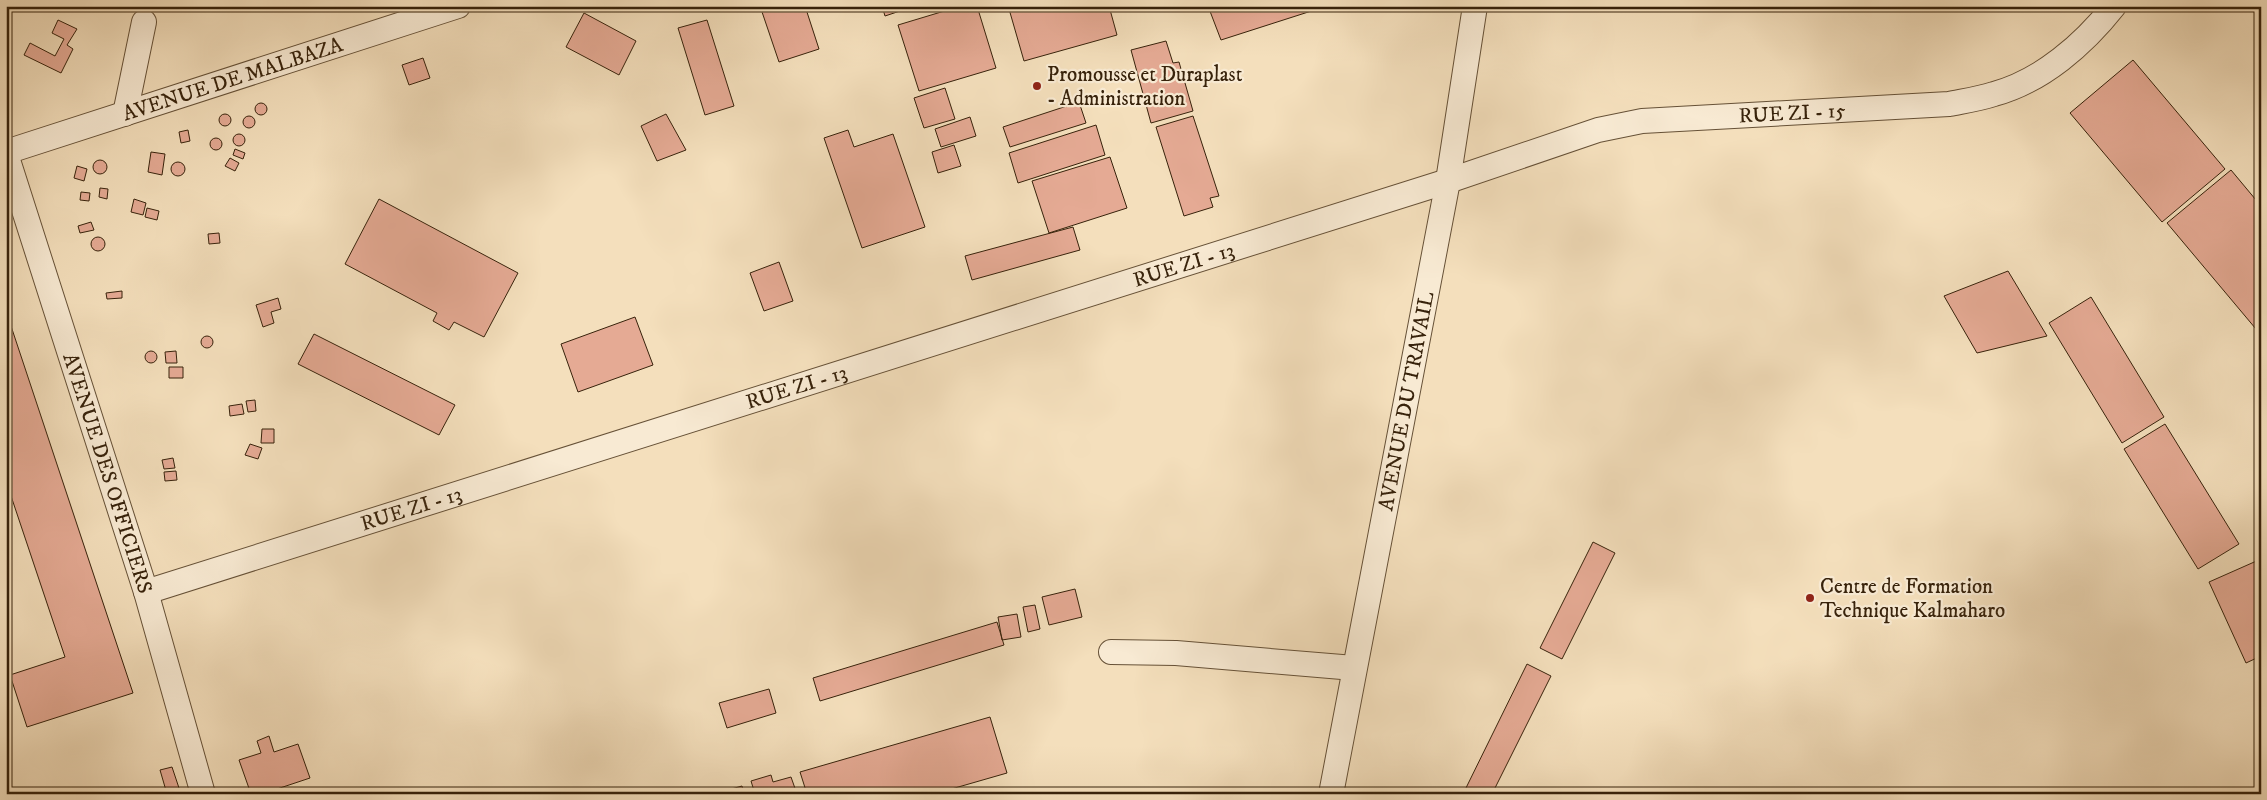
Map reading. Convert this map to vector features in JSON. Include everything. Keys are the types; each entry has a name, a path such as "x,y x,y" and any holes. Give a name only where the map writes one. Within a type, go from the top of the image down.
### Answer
{"street":[{"name":"AVENUE DE MALBAZA","path":"6,153 458,6"},
{"name":"AVENUE DU TRAVAIL","path":"1331,794 1448,182 1475,6"},
{"name":"RUE ZI - 15","path":"1448,182 1598,130 1642,121 1948,104 1995,94 2036,76 2072,52 2114,6"},
{"path":"125,114 144,22"},
{"name":"AVENUE DES OFFICIERS","path":"6,153 146,592 203,794"},
{"name":"RUE ZI - 13","path":"146,592 1448,182"},
{"path":"1111,652 1176,653 1354,668"}],"building":[{"path":"760,6 805,6 819,49 779,62"},
{"path":"882,6 915,6 885,16"},
{"path":"961,6 977,6 996,68 919,91 898,25"},
{"path":"1019,6 1109,6 1117,35 1024,61 1009,9"},
{"path":"1208,6 1327,6 1221,40"},
{"path":"584,13 636,41 619,75 566,47"},
{"path":"58,20 77,29 67,45 73,49 61,73 24,55 30,43 55,56 64,39 52,33"},
{"path":"707,20 734,106 705,115 678,28"},
{"path":"1166,41 1173,63 1179,62 1193,111 1151,123 1131,50"},
{"path":"423,58 430,78 409,85 402,65"},
{"path":"2133,60 2225,169 2162,222 2070,113"},
{"path":"945,88 955,119 924,128 914,98"},
{"path":"1079,102 1086,123 1010,147 1003,127"},
{"path":"261,103 267,109 261,115 255,109"},
{"path":"225,114 231,120 225,126 219,120"},
{"path":"666,114 686,150 657,161 641,126"},
{"path":"249,116 255,122 249,128 243,122"},
{"path":"1193,116 1219,196 1210,198 1213,207 1184,216 1156,127"},
{"path":"970,117 976,136 941,147 935,129"},
{"path":"1096,125 1105,155 1018,183 1009,153"},
{"path":"188,130 190,141 181,143 179,132"},
{"path":"848,130 854,147 893,134 925,227 862,248 824,138"},
{"path":"239,134 245,140 239,146 233,140"},
{"path":"216,138 222,144 216,150 210,144"},
{"path":"954,145 961,166 938,173 932,152"},
{"path":"235,149 245,153 243,159 233,155"},
{"path":"151,152 165,154 162,175 148,172"},
{"path":"1110,157 1127,208 1049,233 1032,181"},
{"path":"230,158 239,163 235,171 225,166"},
{"path":"100,160 105,162 107,167 105,172 100,174 95,172 93,167 95,162"},
{"path":"175,162 181,162 185,169 181,176 175,176 171,172 171,166"},
{"path":"77,166 87,169 84,181 74,178"},
{"path":"2231,170 2261,206 2261,335 2167,223"},
{"path":"100,188 108,189 107,199 99,197"},
{"path":"81,192 90,193 89,201 80,200"},
{"path":"134,199 146,203 143,215 131,212"},
{"path":"379,199 518,273 484,337 454,322 449,330 433,321 437,313 345,264"},
{"path":"147,208 159,211 157,220 145,217"},
{"path":"91,222 94,230 80,233 78,226"},
{"path":"1073,227 1080,250 972,280 965,256"},
{"path":"219,233 220,243 209,244 208,234"},
{"path":"98,237 103,239 105,244 103,249 98,251 93,249 91,244 93,239"},
{"path":"779,262 793,301 764,311 750,273"},
{"path":"2008,271 2047,336 1977,353 1944,296"},
{"path":"122,291 122,298 107,299 106,293"},
{"path":"2091,297 2164,417 2122,443 2049,323"},
{"path":"278,298 281,309 271,312 274,323 263,327 256,305"},
{"path":"6,311 133,693 27,727 10,675 65,657 6,481"},
{"path":"635,317 653,365 578,392 561,344"},
{"path":"314,334 455,405 439,435 298,364"},
{"path":"209,336 212,337 212,347 205,348 202,347 201,340 202,337"},
{"path":"153,351 156,352 156,362 149,363 146,362 145,355 146,352"},
{"path":"176,351 177,363 166,363 165,352"},
{"path":"169,367 183,367 183,378 169,378"},
{"path":"255,400 256,411 248,412 246,401"},
{"path":"242,404 244,414 230,416 229,406"},
{"path":"2165,424 2239,544 2198,569 2124,449"},
{"path":"262,429 274,429 274,443 261,443"},
{"path":"250,444 262,448 258,459 245,455"},
{"path":"173,458 175,468 164,469 162,460"},
{"path":"176,471 177,480 165,481 164,472"},
{"path":"1593,542 1615,553 1562,659 1540,648"},
{"path":"2261,559 2261,656 2246,663 2209,582"},
{"path":"1075,589 1082,617 1049,625 1042,597"},
{"path":"1035,605 1040,629 1028,632 1023,607"},
{"path":"1017,614 1021,637 1002,640 998,617"},
{"path":"997,622 1004,645 820,701 813,678"},
{"path":"1527,664 1551,676 1492,794 1463,794"},
{"path":"769,689 776,713 727,728 719,703"},
{"path":"990,717 1007,773 934,794 807,794 800,772"},
{"path":"269,736 274,752 298,744 310,778 262,794 251,794 239,760 261,753 257,741"},
{"path":"172,767 180,791 167,794 160,770"},
{"path":"771,775 773,782 791,777 797,794 755,794 751,781"},
{"path":"742,786 744,794 717,793"}],"place":[{"name":"Promousse et Duraplast - Administration","path":"1037,86"},
{"name":"Centre de Formation Technique Kalmaharo","path":"1810,598"}]}
